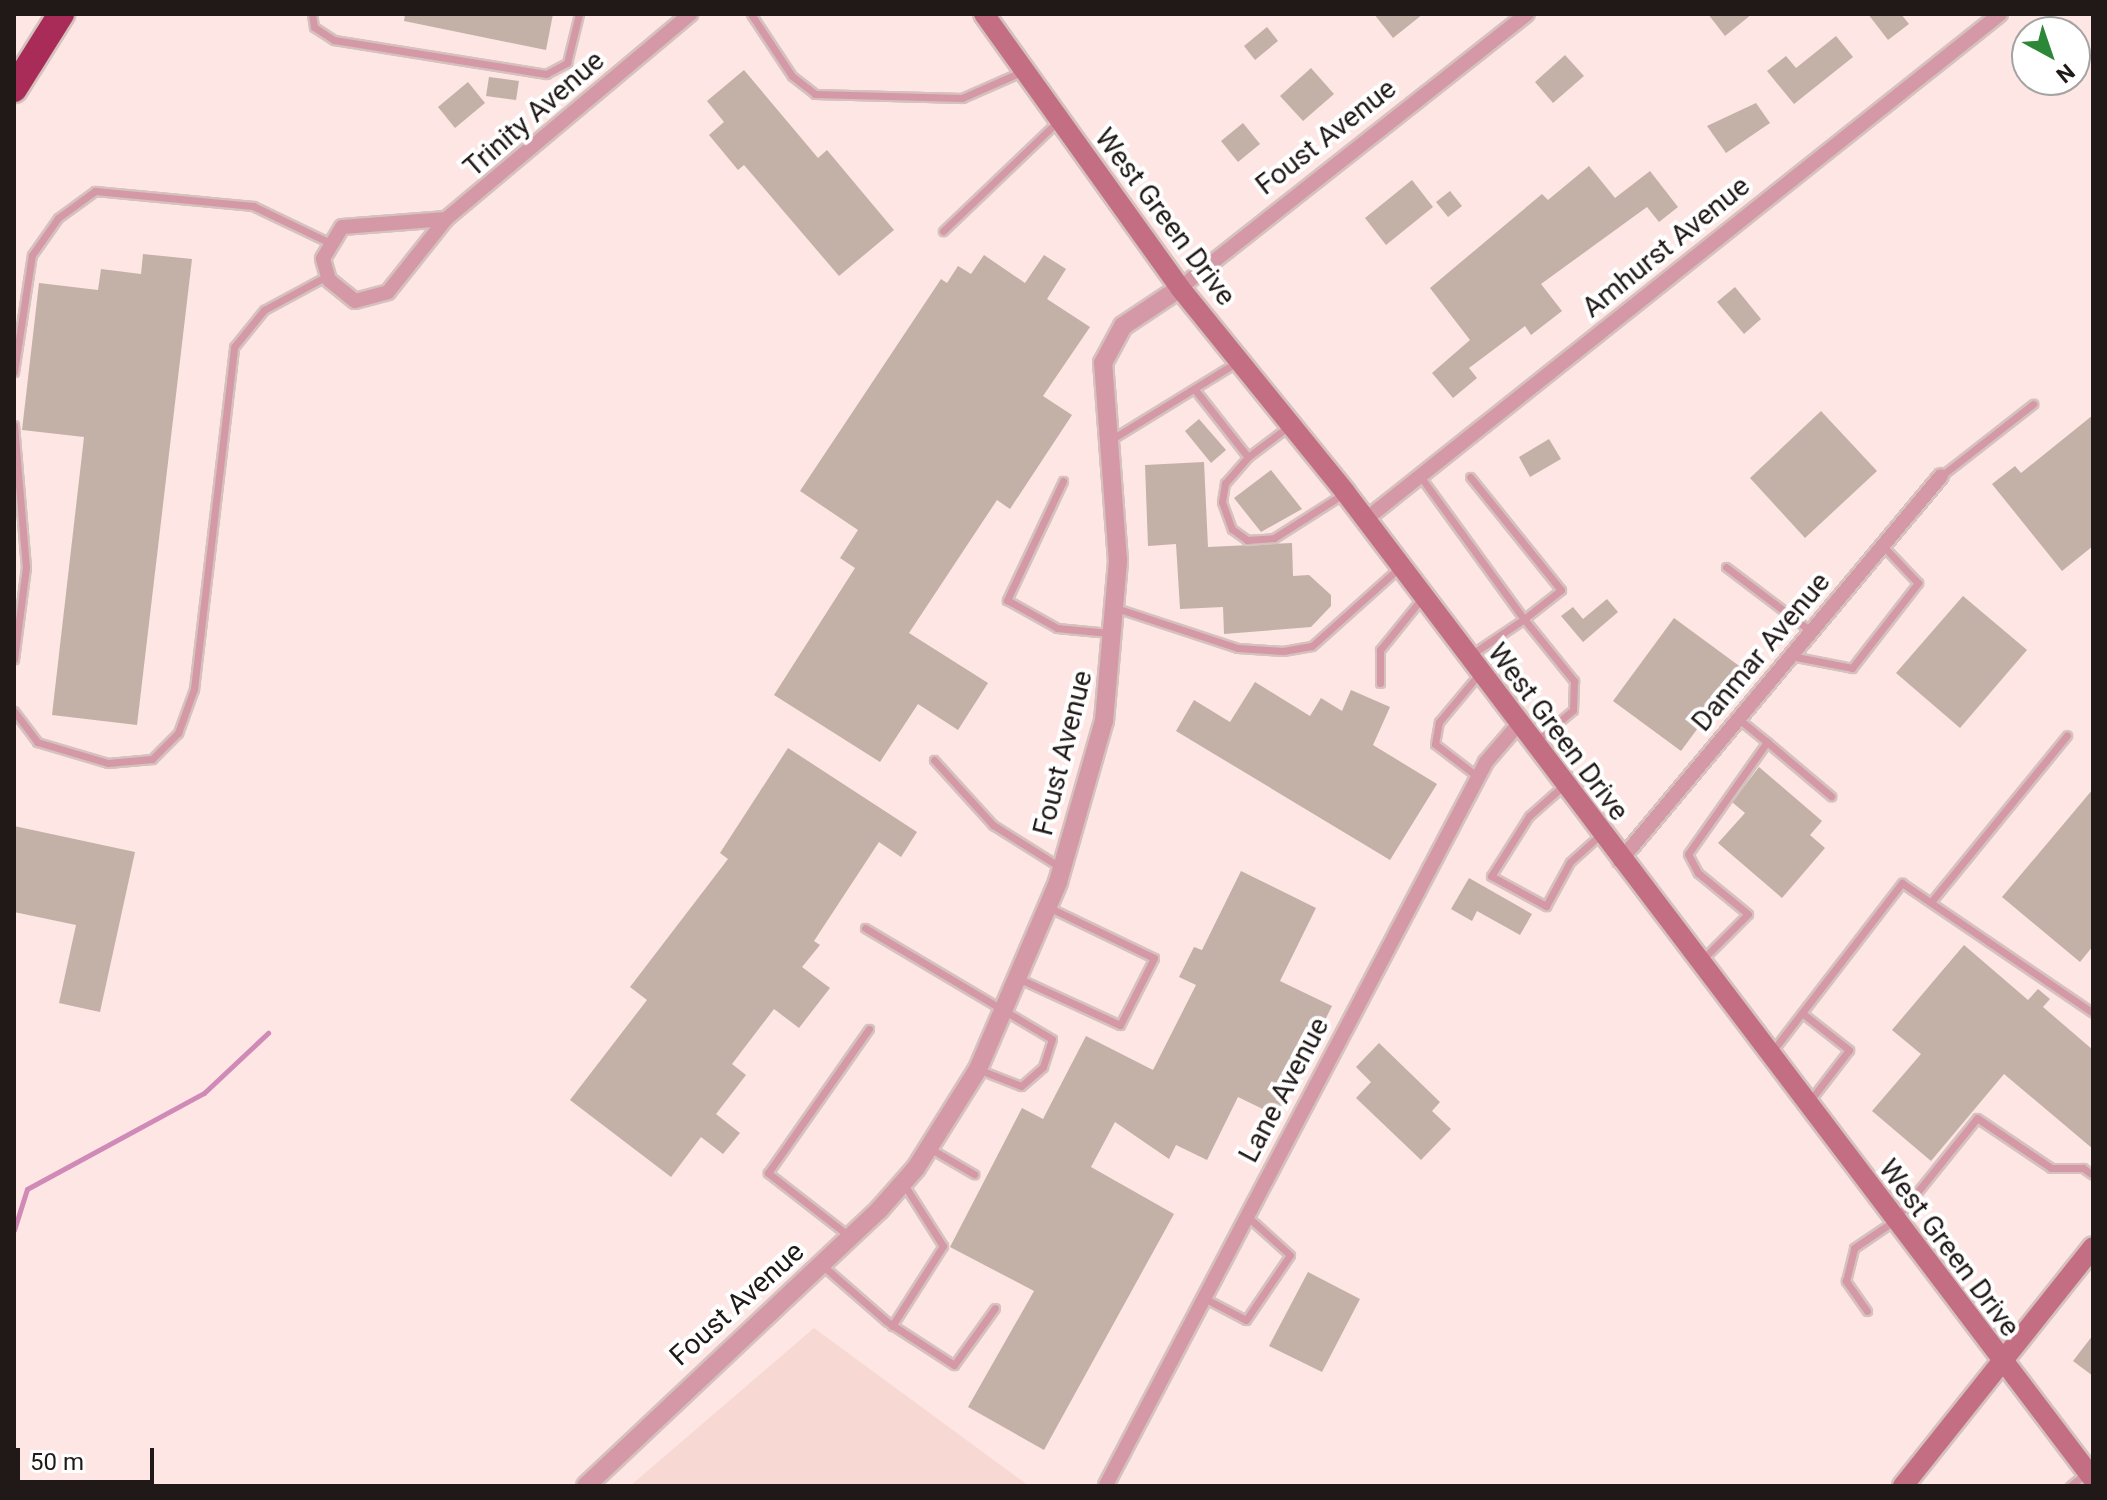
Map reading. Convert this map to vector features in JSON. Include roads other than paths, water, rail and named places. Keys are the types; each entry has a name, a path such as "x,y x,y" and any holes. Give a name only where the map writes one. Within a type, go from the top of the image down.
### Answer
{"highway":[{"path":"14,89 61,14"}],"main road":[{"name":"West Green Drive","path":"984,14 1021,72 1180,288 1345,492 1517,726 2000,1362 2090,1475"},
{"path":"1903,1486 2093,1247"}],"street":[{"name":"Trinity Avenue","path":"327,276 344,297 377,299 446,219 690,14"},
{"name":"Foust Avenue","path":"586,1486 822,1265 903,1183 929,1148 978,1069 1020,979 1062,869 1104,721 1116,608 1100,385 1109,346 1123,326 1180,288 1527,14"},
{"name":"Amhurst Avenue","path":"1365,520 2000,14"},
{"path":"327,276 328,242 353,222 446,219"},
{"name":"Danmar Avenue","path":"1620,861 1941,476"},
{"name":"Lane Avenue","path":"1106,1485 1478,777 1517,726"}],"lane":[{"path":"312,14 314,27 334,40 546,74 567,63 579,14"},
{"path":"751,14 792,76 815,94 962,98 1021,72"},
{"path":"943,231 1058,121"},
{"path":"14,372 32,255 85,195 106,189 222,200 293,222 328,242"},
{"path":"14,711 37,742 108,763 152,759 178,733 194,689 230,363 251,321 283,297 327,276"},
{"path":"1105,441 1196,391 1239,361"},
{"path":"1196,391 1248,457"},
{"path":"1941,476 2033,404"},
{"path":"14,425 26,567 14,659"},
{"path":"1291,425 1248,457 1225,483 1222,502 1232,529 1247,540 1274,538 1345,492"},
{"path":"1420,476 1524,619 1574,681 1573,710 1532,745"},
{"path":"1470,477 1561,590 1473,666 1439,722 1435,744 1478,777"},
{"path":"1063,481 1007,600 1057,628 1115,634"},
{"path":"1791,656 1852,668 1918,583 1883,546"},
{"path":"1116,608 1238,648 1283,651 1312,646 1400,567"},
{"path":"1726,567 1812,632"},
{"path":"1380,683 1380,650 1422,598"},
{"path":"1739,719 1831,796"},
{"path":"1931,902 2067,735"},
{"path":"1698,964 1748,914 1698,873 1689,847 1767,742"},
{"path":"934,760 993,825 1062,869"},
{"path":"1563,786 1529,816 1491,876 1546,906 1570,862 1600,835"},
{"path":"1768,1057 1902,883 2093,1013"},
{"path":"1020,979 1120,1025 1154,958 1048,908"},
{"path":"865,928 1007,1006 1052,1039 1043,1067 1021,1086 978,1069"},
{"path":"1802,1013 1849,1050 1806,1106"},
{"path":"851,1237 768,1173 869,1029"},
{"path":"1867,1311 1849,1291 1849,1258 1894,1221 1977,1118 2051,1168 2083,1168 2093,1175"},
{"path":"929,1148 974,1174"},
{"path":"892,1326 943,1246 903,1183"},
{"path":"1204,1298 1246,1320 1290,1255 1247,1216"},
{"path":"822,1265 892,1326 954,1365 995,1308"},
{"path":"2070,1486 2090,1475"}],"waterway":[{"path":"14,1230 27,1189 204,1093 268,1033"}]}
